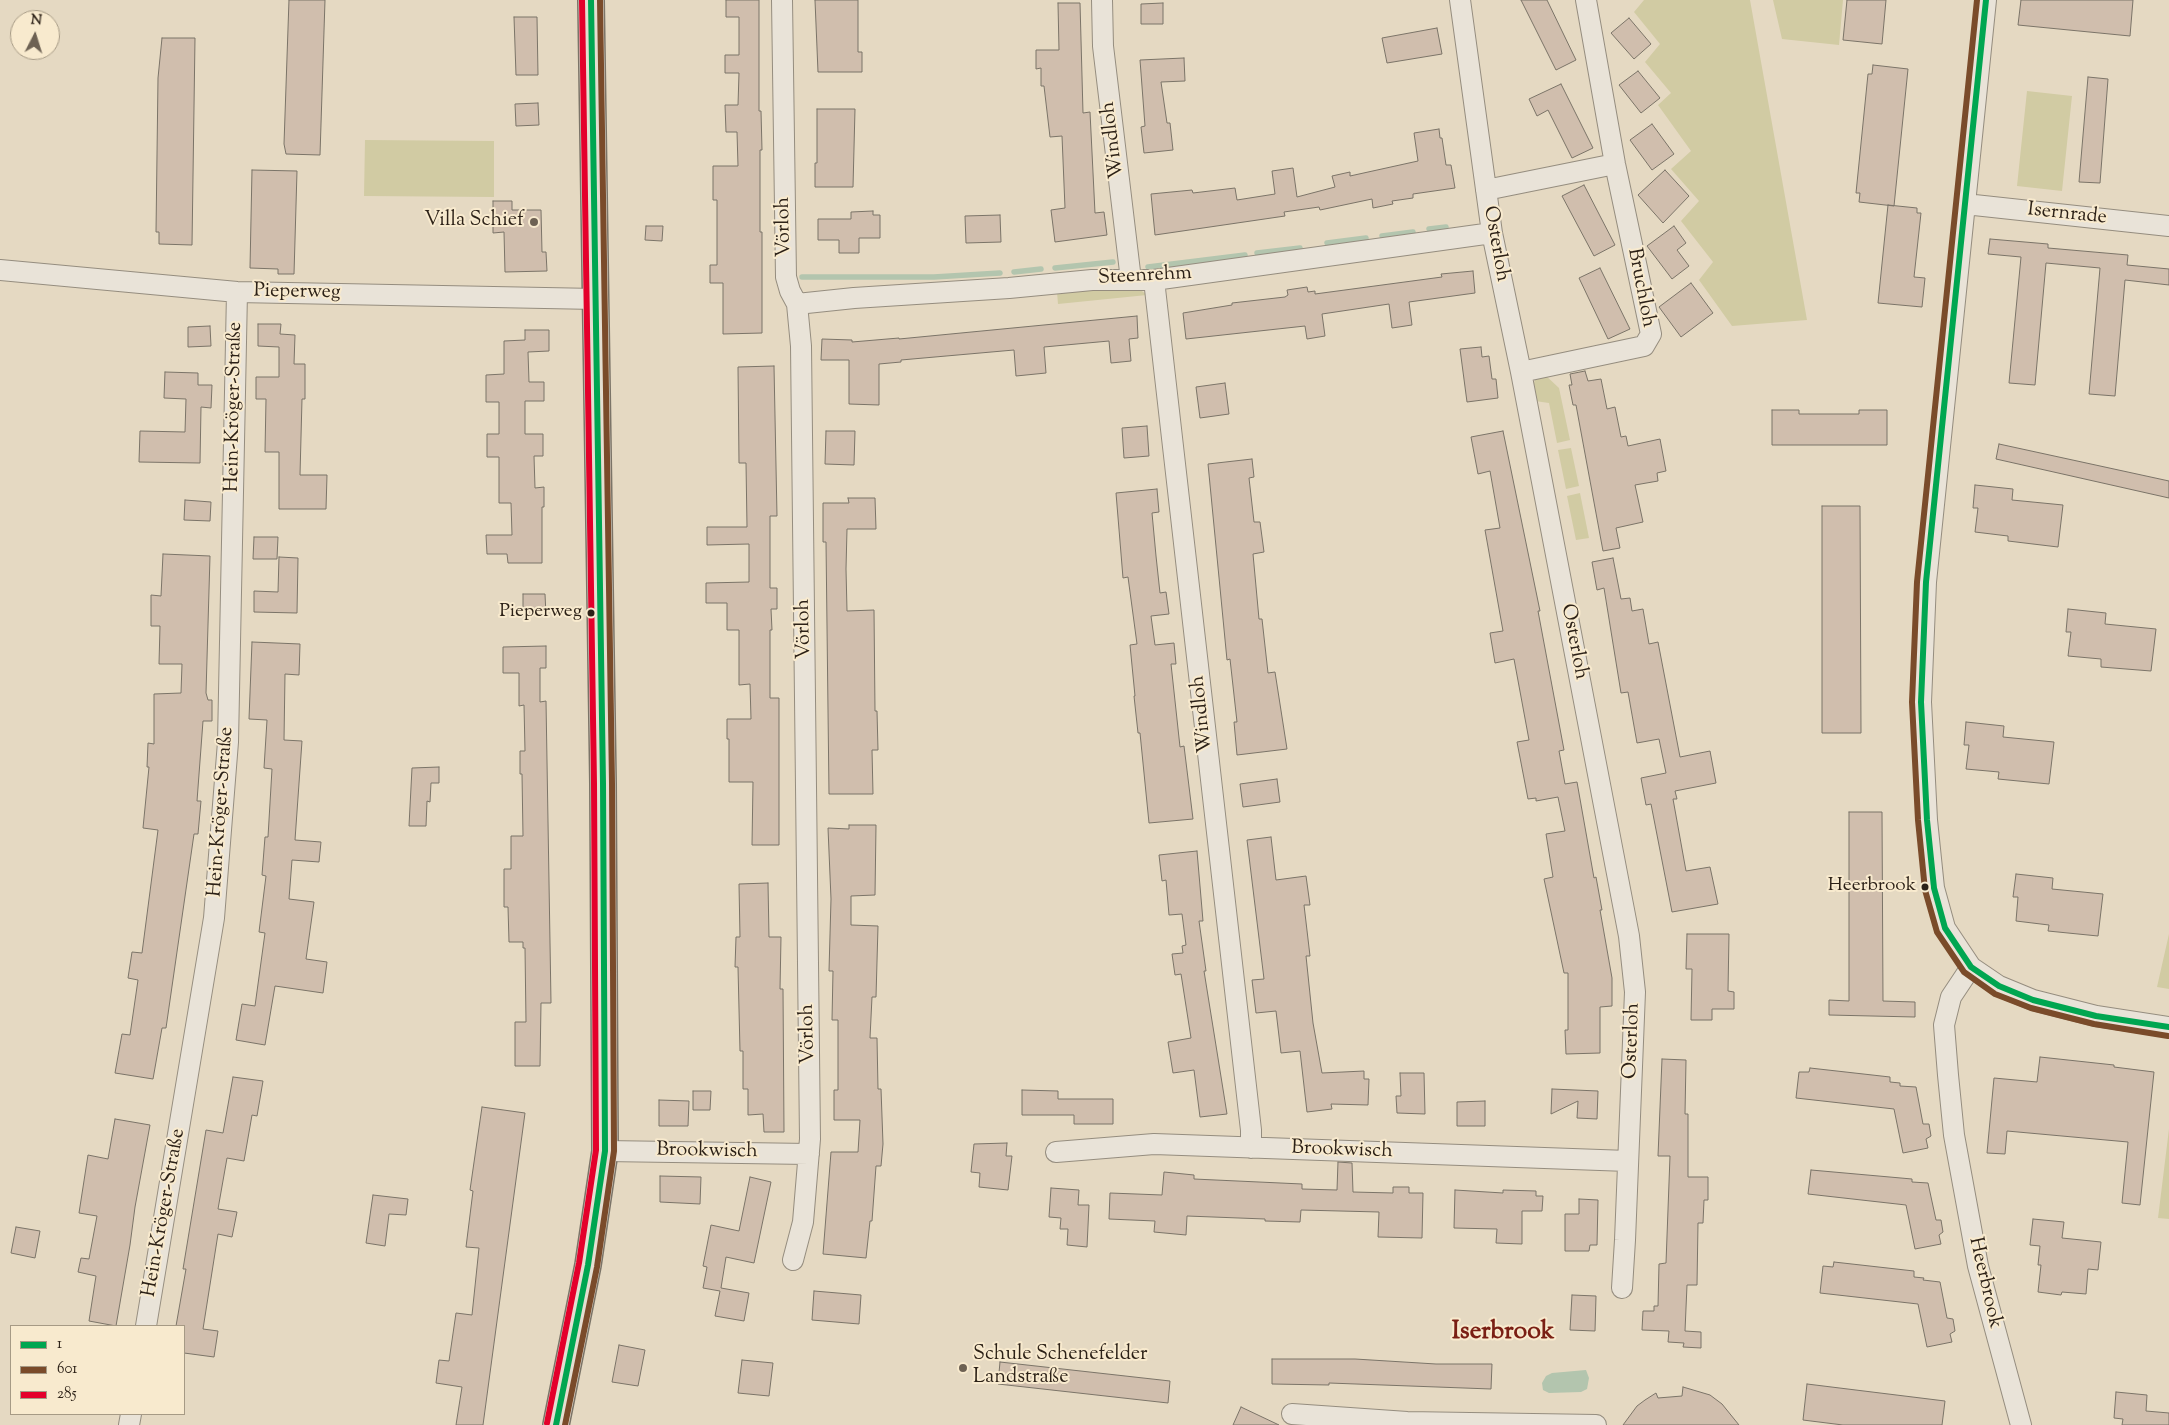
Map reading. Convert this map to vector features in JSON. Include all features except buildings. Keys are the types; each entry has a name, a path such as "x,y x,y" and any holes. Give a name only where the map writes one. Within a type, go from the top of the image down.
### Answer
{"main road":[{"path":"556,1425 588,1265 605,1151 603,793 591,0"}],"street":[{"name":"Vörloh","path":"782,0 786,277 790,291 797,304 801,346 810,1154 803,1222 793,1260"},
{"name":"Windloh","path":"1102,0 1103,46 1131,280"},
{"name":"Osterloh","path":"1460,0 1492,233 1521,372 1630,936 1634,992 1622,1288"},
{"name":"Bruchloh","path":"1521,372 1644,346 1651,334 1615,164 1586,0"},
{"path":"1986,0 1926,582 1921,702 1927,811 1934,888 1945,928 1971,967 1999,986 2033,1000 2096,1016 2169,1027"},
{"path":"1486,190 1615,164"},
{"name":"Isernrade","path":"1965,204 2169,226"},
{"name":"Steenrehm","path":"797,304 1092,280 1154,280 1492,233"},
{"name":"Pieperweg","path":"0,270 237,292 596,299"},
{"name":"Windloh","path":"1154,280 1251,1130 1251,1148"},
{"name":"Hein-Kröger-Straße","path":"146,1325 214,918 228,742 237,292"},
{"name":"Heerbrook","path":"1971,967 1951,997 1944,1025 1954,1134 1978,1266 2021,1425"},
{"name":"Brookwisch","path":"1056,1152 1154,1144 1628,1161"},
{"name":"Brookwisch","path":"605,1151 810,1154"},
{"path":"1292,1414 1362,1422 1596,1425"}],"shaded area":[{"path":"1644,0 1750,0 1807,320 1732,326 1699,280 1713,262 1681,221 1699,201 1671,169 1691,151 1658,105 1671,93 1645,62 1660,44 1634,12"},
{"path":"1773,0 1843,0 1839,45 1782,39"},
{"path":"2027,91 2072,96 2062,191 2017,186"},
{"path":"365,140 494,141 494,197 364,196"},
{"path":"1094,288 1138,288 1147,295 1058,304 1057,292"},
{"path":"1543,373 1559,388 1570,440 1557,443 1549,403 1535,401 1533,386 1535,380"},
{"path":"1571,448 1579,486 1566,489 1558,450"},
{"path":"1580,493 1589,538 1576,540 1567,496"},
{"path":"2169,934 2169,989 2157,987"},
{"path":"2169,1129 2169,1219 2158,1218"},
{"path":"1586,1370 1589,1378 1587,1389 1581,1392 1549,1393 1543,1390 1542,1383 1546,1376 1552,1373"}],"waterway":[{"path":"1429,229 1446,227"},
{"path":"1382,236 1413,232"},
{"path":"1327,243 1366,238"},
{"path":"1257,253 1300,248"},
{"path":"1148,267 1245,255"},
{"path":"1055,268 1113,262"},
{"path":"1014,272 1041,269"},
{"path":"802,277 934,277 1000,273"}],"transit line":[{"name":"285","path":"547,1423 579,1263 596,1150 594,783 582,0"},
{"name":"1","path":"556,1425 588,1265 605,1151 603,783 591,0"},
{"name":"601","path":"565,1425 597,1267 614,1151 612,783 600,0"},
{"name":"601","path":"1977,0 1917,582 1912,702 1918,820 1925,890 1937,932 1964,972 1995,994 2031,1008 2094,1024 2168,1036"},
{"name":"1","path":"1986,0 1926,582 1921,702 1927,820 1934,888 1945,928 1971,967 1999,986 2033,1000 2096,1016 2169,1027"}],"place":[{"name":"Villa Schief","path":"534,222"},
{"name":"Pieperweg","path":"591,613"},
{"name":"Heerbrook","path":"1925,887"},
{"name":"Schule Schenefelder Landstraße","path":"963,1368"}],"district":[{"name":"Iserbrook","path":"1503,1334"}]}
